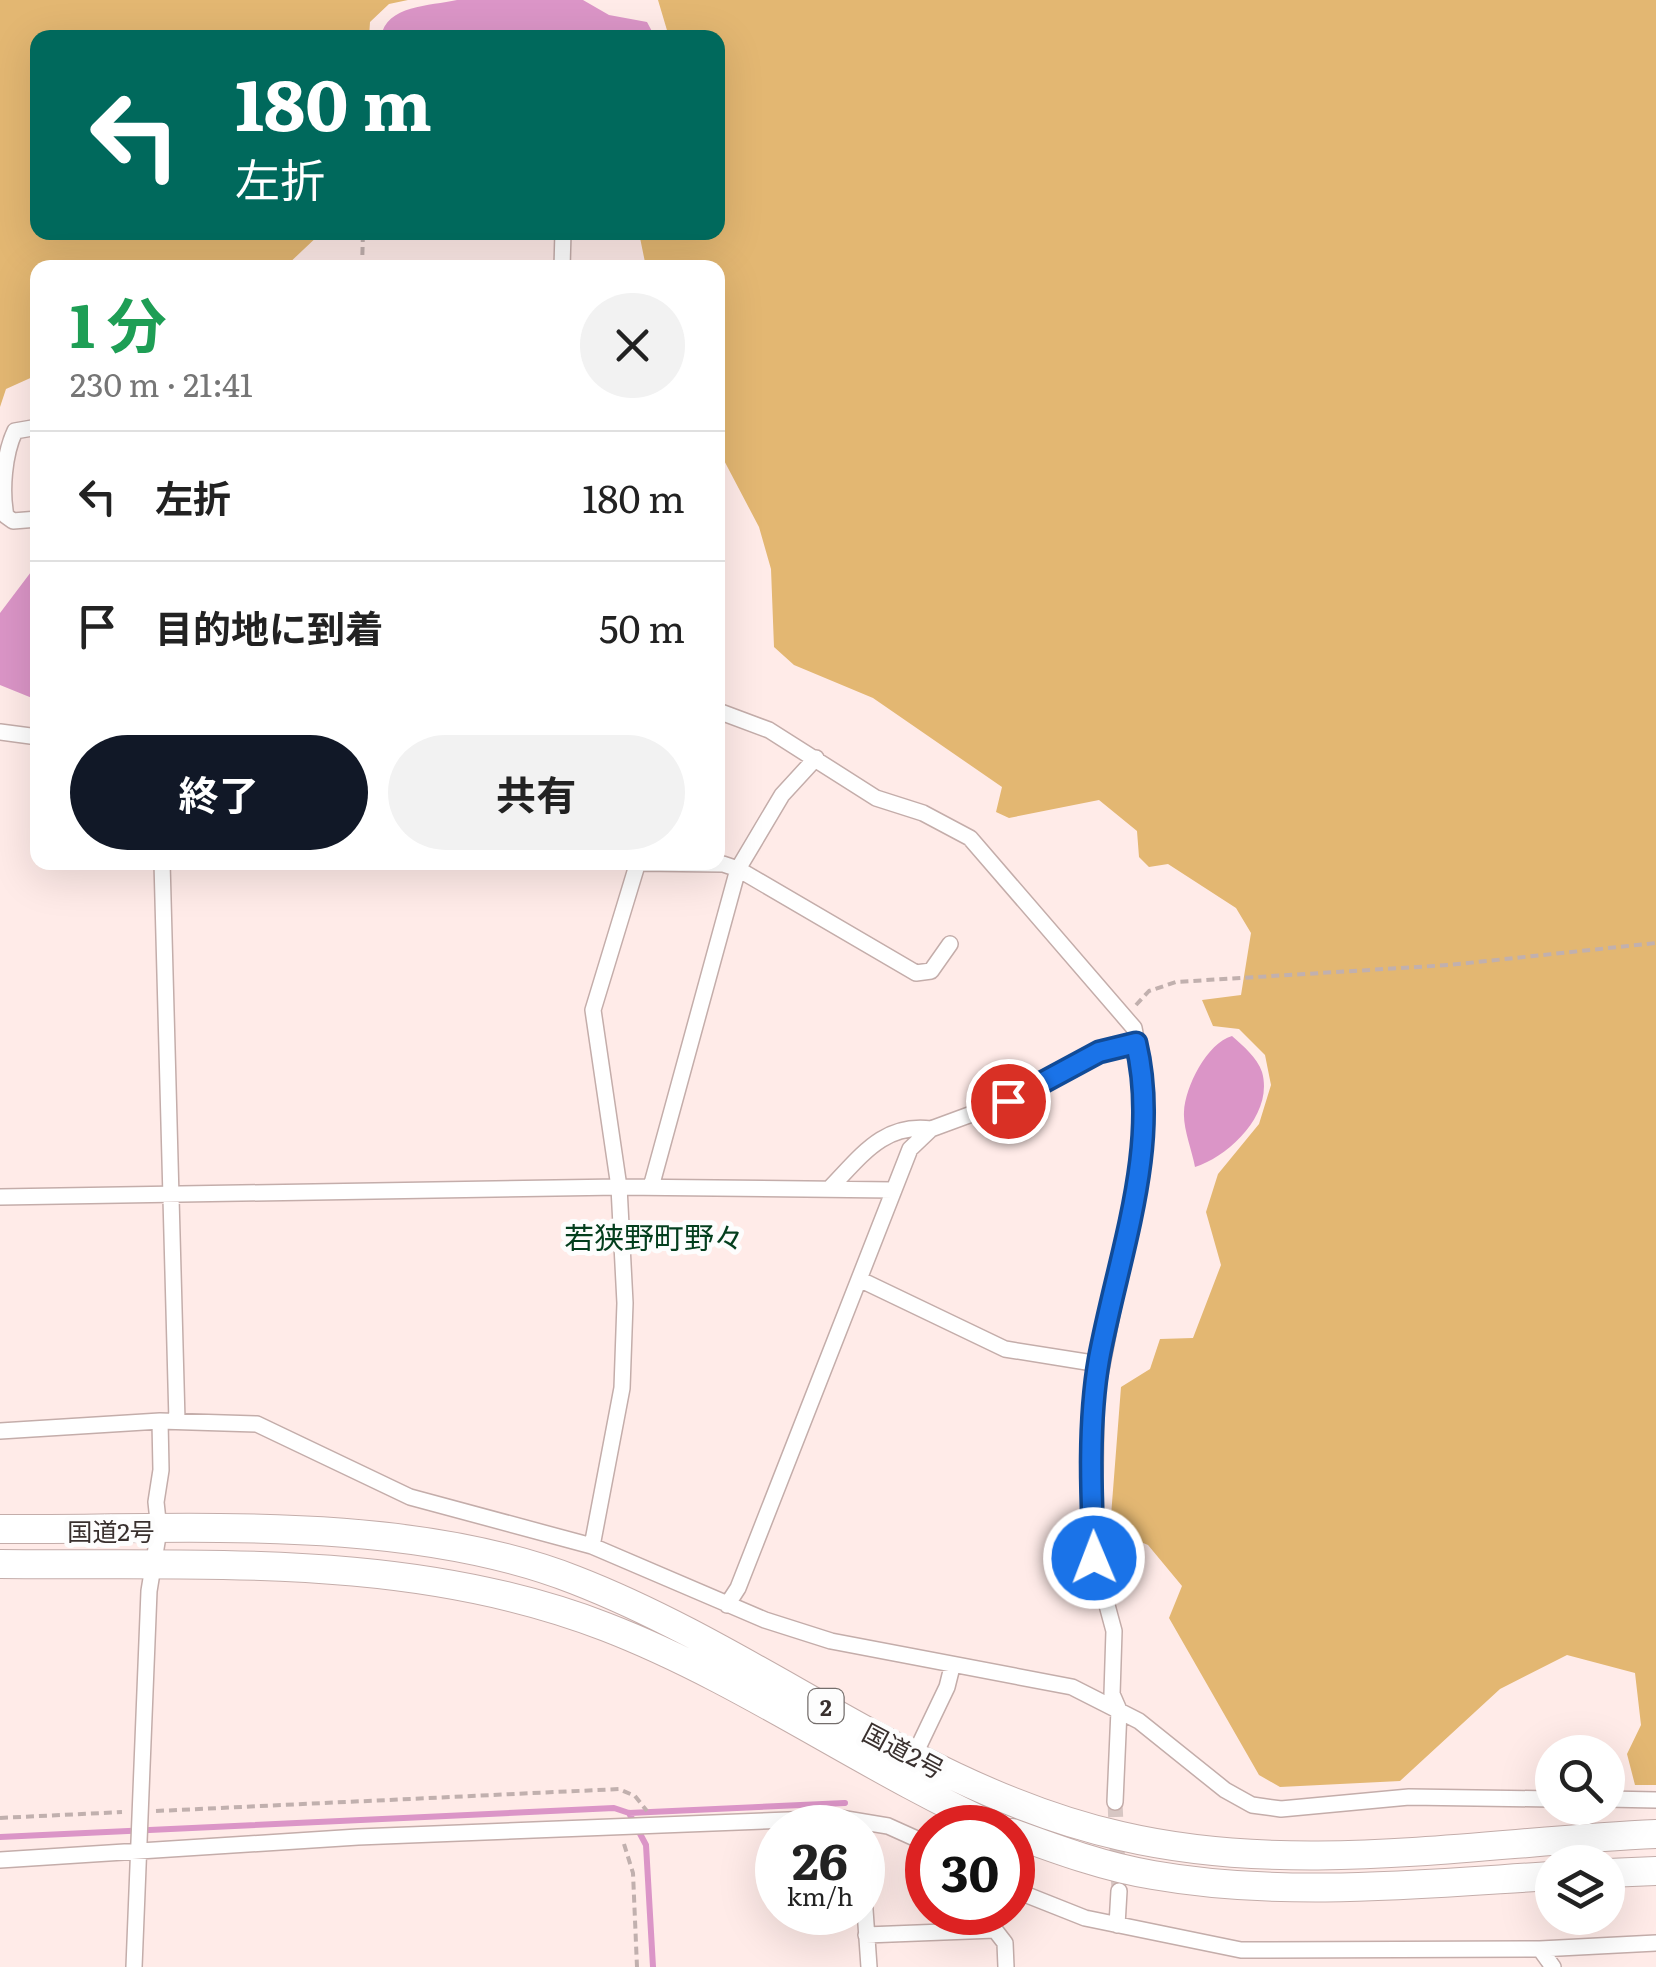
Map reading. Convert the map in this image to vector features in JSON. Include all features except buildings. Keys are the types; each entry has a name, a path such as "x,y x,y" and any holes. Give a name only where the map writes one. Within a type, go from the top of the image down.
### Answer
{"highway":[{"name":"国道2号","path":"0,1529 388,1538 506,1558 573,1579 721,1648 914,1756 996,1796 1066,1823 1200,1850 1296,1856 1354,1854 1656,1834"},
{"name":"国道2号","path":"0,1564 379,1572 444,1582 606,1627 751,1696 950,1805"},
{"path":"1035,1840 1148,1875 1196,1882 1414,1884 1535,1877"},
{"path":"1625,1873 1656,1871"}],"street":[{"path":"30,428 15,431 10,442 4,502 6,516 12,521 30,520"},
{"path":"725,714 770,730 876,798 923,813 970,838 1126,1015 1142,1070 1141,1165 1098,1364 1094,1558 1114,1632 1112,1694 1119,1710 1115,1802"},
{"path":"0,732 30,736"},
{"path":"651,1186 738,869 782,795 816,758"},
{"path":"725,865 916,973 931,971 950,944"},
{"path":"134,1967 151,1565 159,1530 156,1502 168,1421 172,1195 162,870"},
{"path":"592,1546 622,1388 625,1303 620,1187 594,1010 636,870"},
{"path":"831,1187 875,1141 908,1126 931,1128 1034,1091 1099,1052 1136,1043"},
{"path":"727,1605 738,1588 910,1149 931,1128"},
{"path":"0,1198 651,1186 893,1190"},
{"path":"861,1280 1005,1349 1098,1364"},
{"path":"0,1431 168,1421 257,1424 286,1434 340,1466 440,1509 592,1546 727,1605 831,1641 1072,1687 1119,1710 1252,1806 1280,1809 1409,1797 1535,1798"},
{"path":"914,1756 948,1687 952,1667"},
{"path":"1625,1799 1656,1800"},
{"path":"0,1860 139,1847 358,1837 629,1826 755,1826"},
{"path":"1117,1925 1120,1891"},
{"path":"1035,1897 1159,1936 1278,1952 1540,1949 1656,1943"},
{"path":"885,1934 994,1930 1006,1943 1006,1967"},
{"path":"866,1935 869,1967"},
{"path":"1540,1949 1552,1967"}],"path":[{"path":"1126,1015 1148,991 1176,982 1449,966 1656,942"},
{"path":"0,1818 141,1815 619,1789 646,1806"},
{"path":"629,1826 637,1967"}],"shaded area":[{"path":"0,0 408,0 389,4 370,22 369,30 30,30 30,240 314,240 292,260 30,260 30,378 6,389 0,407"},
{"path":"457,0 583,0 609,15 647,22 651,30 384,30 400,13"},
{"path":"658,0 1656,0 1656,1785 1635,1785 1627,1754 1641,1725 1635,1673 1567,1655 1500,1689 1400,1781 1280,1787 1259,1775 1169,1618 1182,1586 1148,1545 1110,1529 1121,1387 1150,1369 1160,1339 1193,1338 1221,1265 1206,1212 1218,1174 1259,1124 1271,1085 1265,1055 1239,1029 1213,1026 1202,1000 1241,995 1251,933 1236,908 1168,864 1149,867 1139,857 1137,831 1099,800 1009,818 996,812 1002,787 873,698 794,665 774,647 771,569 759,527 725,462 725,260 645,260 640,240 725,240 725,30 667,30"},
{"path":"30,573 30,697 0,685 0,613"},
{"path":"1232,1036 1260,1067 1264,1088 1261,1103 1255,1118 1234,1143 1195,1167 1184,1119 1188,1091 1214,1047"}],"waterway":[{"path":"0,1837 614,1808 629,1813 845,1803"},
{"path":"629,1813 646,1845 653,1967"}],"tunnel":[{"path":"1115,1802 1119,1891"}],"district":[{"name":"若狭野町野々","path":"654,1236"}],"route":[{"path":"1008,1101 1034,1091 1099,1052 1136,1043 1142,1070 1141,1165 1098,1364 1094,1558"}]}
